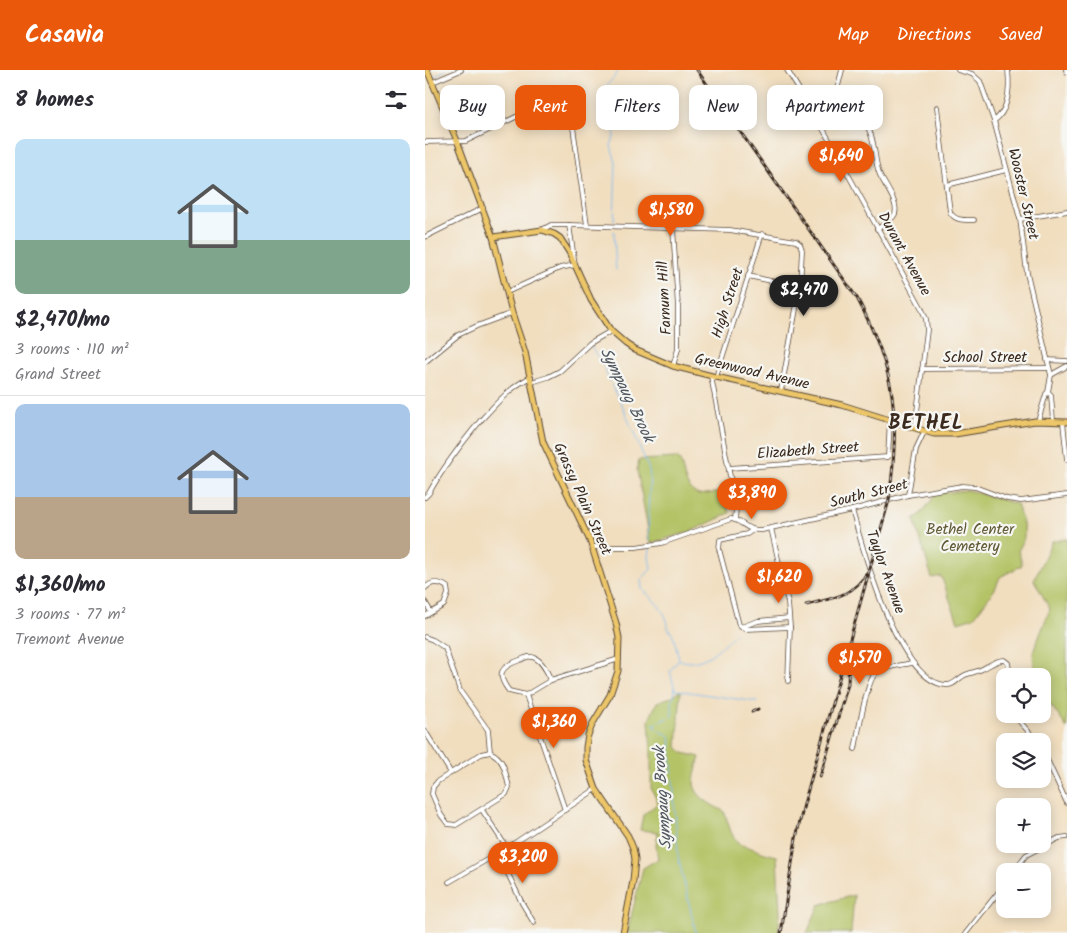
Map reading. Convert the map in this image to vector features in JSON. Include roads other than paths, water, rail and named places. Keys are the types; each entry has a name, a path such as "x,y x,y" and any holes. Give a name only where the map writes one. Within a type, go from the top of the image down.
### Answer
{"main road":[{"name":"Grassy Plain Street","path":"427,70 458,142 493,237 531,379 543,442 592,547 616,623 620,659 615,684 588,735 586,760 596,789 628,836 633,848 635,859 633,881 623,933"},
{"path":"493,237 541,230"},
{"name":"Greenwood Avenue","path":"541,230 560,238 569,252 591,300 611,331 625,344 635,350 673,366 713,377 845,406 890,419 924,432 949,435 1038,421 1065,422"}],"street":[{"path":"432,78 461,70"},
{"name":"Durant Avenue","path":"787,70 796,85"},
{"path":"838,85 842,70"},
{"name":"Wooster Street","path":"958,70 971,74 980,81 994,121 1020,220 1027,273 1051,375"},
{"path":"994,121 1002,115 1006,104 1008,70"},
{"path":"425,142 466,141 553,99 563,96 569,99 587,225"},
{"path":"937,107 950,212 952,217 974,220"},
{"name":"Durant Avenue","path":"824,130 921,307 927,330 922,369"},
{"path":"869,130 876,165 889,189 896,209 895,214 890,220 877,229"},
{"path":"947,185 1006,170"},
{"path":"425,237 483,208"},
{"path":"1020,220 1067,211"},
{"path":"541,230 551,225 730,230 796,240 802,250 800,287 781,391"},
{"path":"507,292 560,268 575,265 569,225"},
{"name":"Farnum Hill","path":"673,228 679,349 673,366"},
{"name":"High Street","path":"713,377 762,234"},
{"path":"748,276 800,287"},
{"path":"425,362 458,335 512,312"},
{"path":"425,497 455,451 508,391 531,379 548,377 559,371 590,343 611,331"},
{"path":"1047,360 1067,361"},
{"path":"1038,421 1048,392 1051,375 1067,366"},
{"name":"School Street","path":"922,369 1049,368"},
{"path":"915,428 922,369"},
{"path":"713,377 736,508 735,520"},
{"path":"1048,392 1051,395 1053,421"},
{"name":"Elizabeth Street","path":"729,468 888,457 890,419"},
{"path":"1065,422 1067,460"},
{"path":"908,495 916,449 924,432"},
{"name":"South Street","path":"741,627 739,626 719,549 720,540 747,534 753,530 771,528 852,510 908,495 962,486 975,487 1007,500 1021,501 1067,495"},
{"name":"Taylor Avenue","path":"852,510 872,579 912,662 924,676 946,685 954,684 965,675 981,670 1000,660 1008,663 1009,668"},
{"path":"592,547 636,546 662,543 721,522 735,520 753,530"},
{"path":"771,528 788,602 790,627 788,681"},
{"path":"425,588 437,582 447,588 448,594 444,605 425,616"},
{"path":"425,602 431,612"},
{"path":"741,627 758,621 789,618"},
{"path":"741,627 745,630 790,627"},
{"path":"425,637 445,648 460,691 488,730 490,752"},
{"path":"551,680 544,666 536,658 529,656 507,664 501,677 509,691 526,695 551,680 620,659"},
{"path":"855,749 868,690 874,674 912,662"},
{"path":"526,695 565,810"},
{"path":"536,725 558,720"},
{"path":"1020,723 1029,733"},
{"path":"425,731 451,773"},
{"path":"490,752 498,756 502,762 509,787 505,794 456,825 448,824 441,815 432,794 433,787 438,781 481,754 490,752"},
{"path":"1051,768 1067,803"},
{"path":"449,882 507,848 596,789"},
{"path":"482,810 507,848"},
{"path":"1020,863 1026,855 1059,838 1067,837"},
{"path":"498,853 522,903 534,922"},
{"path":"966,933 996,895"}],"waterway":[{"path":"433,77 446,70"},
{"name":"Sympaug Brook","path":"614,221 616,162 611,146 615,134 602,113 600,93 617,74 618,70"},
{"name":"Sympaug Brook","path":"614,231 616,270"},
{"name":"Sympaug Brook","path":"591,346 605,369 623,407 648,467 650,475 649,542"},
{"name":"Sympaug Brook","path":"650,548 651,569 641,580 642,589 666,617 679,659 670,671 675,690 672,702 672,716 654,724 656,729 670,736 678,856 696,933"},
{"path":"680,660 688,662 704,659 718,650 736,633"},
{"path":"676,690 757,702"}],"railway":[{"path":"697,70 857,298 880,350 888,373 892,396 894,444 889,500 804,804 796,838 781,933"},
{"path":"806,605 848,592 867,573"},
{"path":"820,777 848,684 849,658"},
{"path":"752,712 758,709"}],"district":[{"name":"BETHEL","path":"926,424"}],"park label":[{"name":"Bethel Center Cemetery","path":"970,538"}]}
